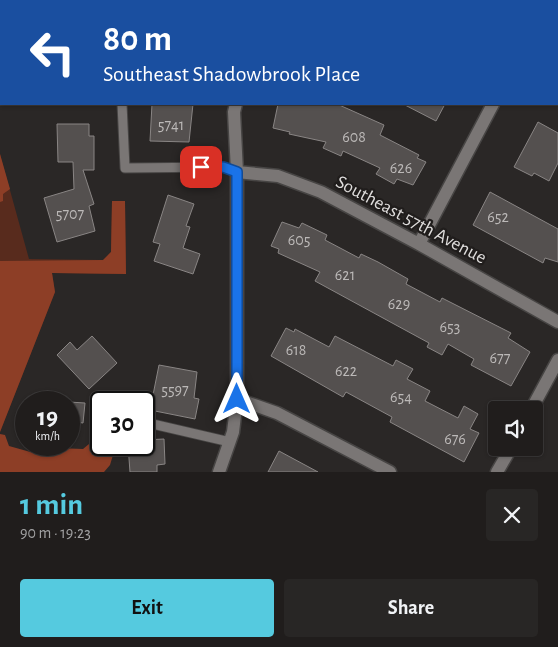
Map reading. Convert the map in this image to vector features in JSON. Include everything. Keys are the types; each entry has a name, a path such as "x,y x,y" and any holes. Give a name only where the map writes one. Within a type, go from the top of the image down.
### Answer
{"street":[{"path":"219,472 230,442 237,399 237,172 234,112 236,105"},
{"path":"419,244 492,105"},
{"name":"Southeast 57th Avenue","path":"237,172 278,176 321,192 419,244 558,322"},
{"path":"536,401 558,360"},
{"path":"237,399 278,413 390,472"},
{"path":"497,472 506,456"}],"lane":[{"path":"122,105 125,168 223,167 237,172"},
{"path":"155,425 230,442"}],"shaded area":[{"path":"0,154 29,259 103,260 111,252 112,201 125,201 126,274 52,273 55,292 0,432"},
{"path":"0,154 10,189 3,194 3,201 0,202"},
{"path":"112,201 125,201 126,274 52,273 55,292 0,432 0,261 103,260 111,252"},
{"path":"0,434 5,435 9,446 15,448 15,456 80,456 80,449 83,449 90,443 90,456 113,456 110,465 104,472 0,472"}],"building":[{"path":"152,105 193,105 189,142 150,141"},
{"path":"278,105 339,105 384,125 380,135 419,155 417,158 426,162 413,185 397,179 394,184 376,174 380,168 343,151 341,156 323,148 326,142 289,134 290,132 273,128"},
{"path":"405,105 444,105 436,121"},
{"path":"538,122 558,133 558,163 549,181 534,173 532,176 514,167"},
{"path":"57,124 89,124 89,136 94,136 94,170 83,170 94,204 89,206 95,231 57,242 44,198 74,189 73,162 58,162"},
{"path":"490,192 558,229 558,262 545,258 543,263 473,225"},
{"path":"168,195 194,204 186,226 190,227 183,248 200,254 193,274 154,261 160,244 153,242"},
{"path":"282,222 299,228 302,223 327,235 325,240 359,258 361,254 408,279 406,284 440,302 442,298 511,333 508,338 530,352 511,386 471,365 474,359 448,344 442,355 427,347 429,343 315,281 320,272 278,253 279,249 271,246"},
{"path":"286,328 294,332 295,329 329,347 335,336 393,366 396,360 413,369 407,379 430,391 425,401 458,418 464,406 478,414 470,429 479,433 464,462 390,422 392,417 346,392 343,397 271,356"},
{"path":"92,336 117,363 89,389 57,355 70,342 77,350"},
{"path":"159,365 197,372 194,398 199,399 195,419 155,411 154,391"},
{"path":"80,403 85,403 83,423 80,423"},
{"path":"155,439 164,439 165,464 157,465 157,472 130,472 129,456 155,456"},
{"path":"279,451 318,472 268,472"}],"route":[{"path":"201,167 223,167 237,172 237,399"}]}
